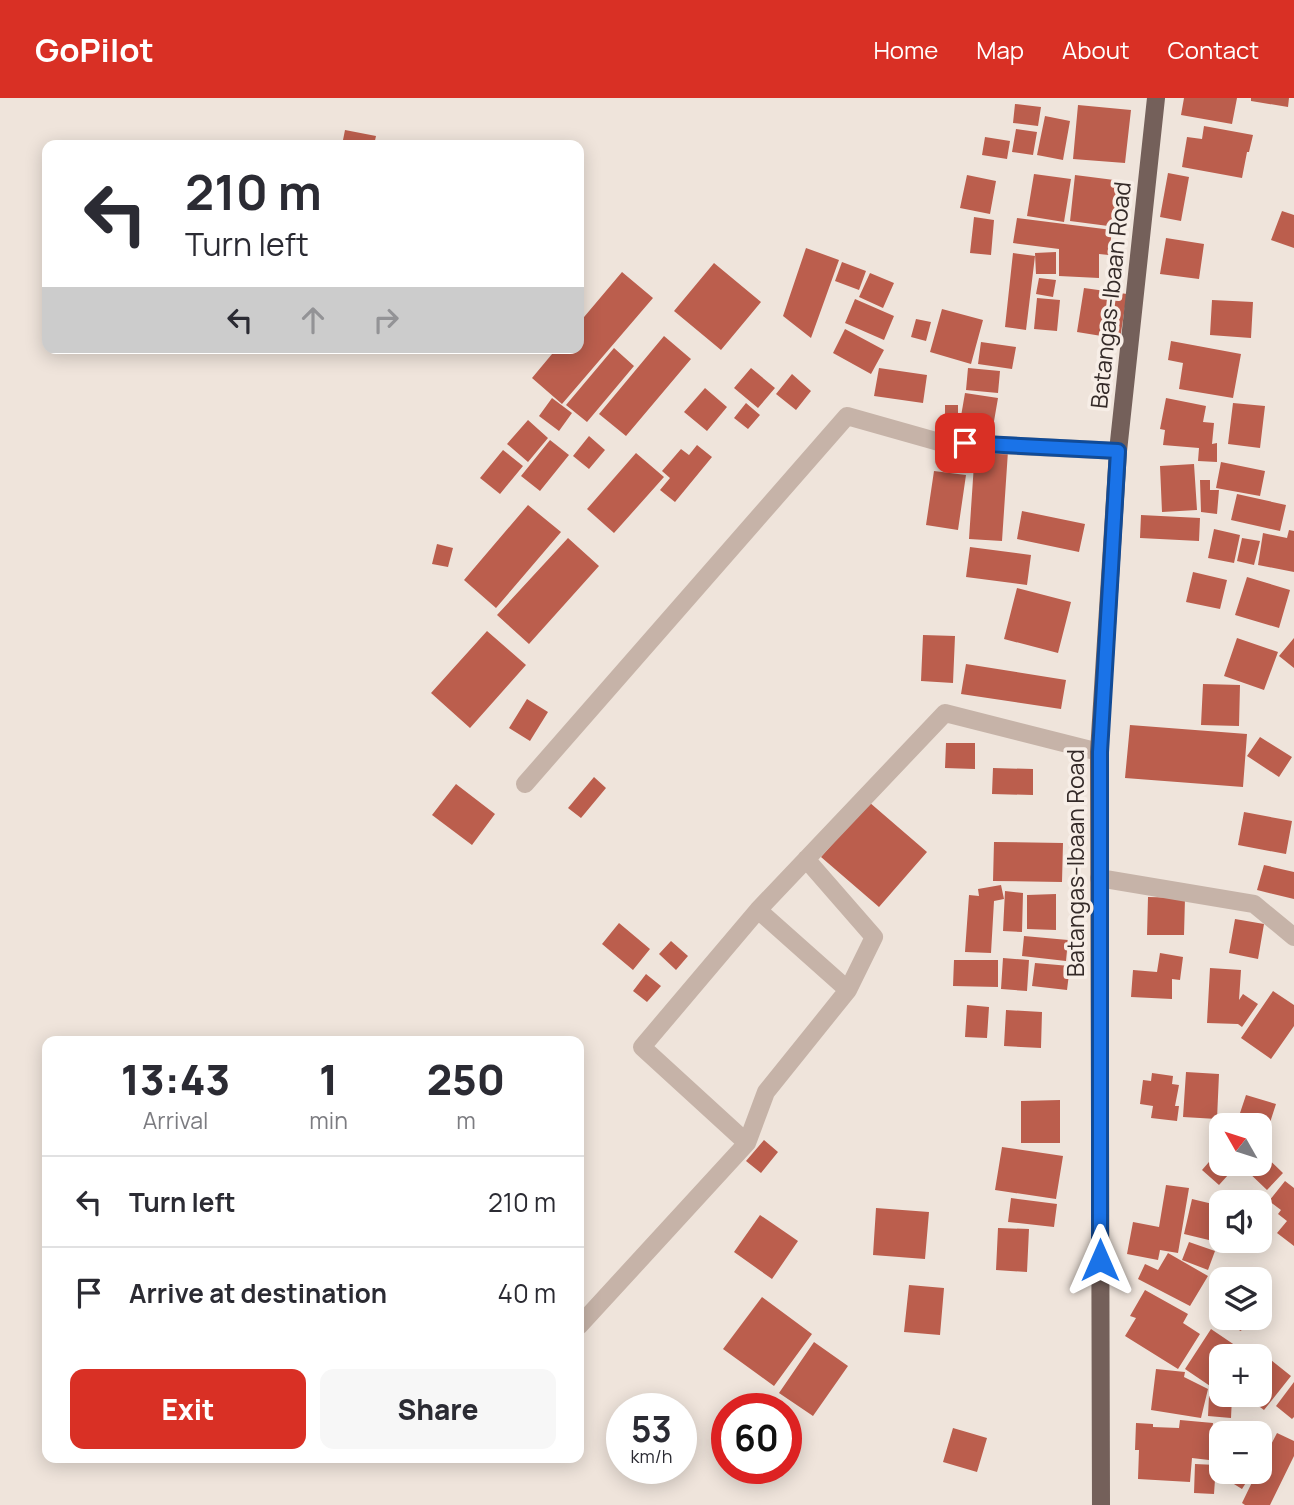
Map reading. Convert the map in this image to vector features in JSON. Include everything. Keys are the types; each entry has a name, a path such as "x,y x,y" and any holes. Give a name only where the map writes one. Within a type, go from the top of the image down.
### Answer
{"main road":[{"name":"Batangas-Ibaan Road","path":"1101,1505 1100,752 1118,451 1156,98"}],"street":[{"path":"525,784 847,416 939,442 1118,451"},
{"path":"747,1143 642,1047 758,910 946,713 1100,752"},
{"path":"584,1321 747,1143 766,1092 849,990 874,937 806,859"},
{"path":"1099,878 1254,904 1293,933"},
{"path":"758,910 849,990"}],"building":[{"path":"1184,98 1237,98 1232,124 1181,115"},
{"path":"1251,98 1289,98 1288,107 1251,101"},
{"path":"1015,104 1041,107 1038,126 1013,123"},
{"path":"1078,105 1131,110 1125,163 1073,159"},
{"path":"1045,116 1070,121 1063,160 1037,155"},
{"path":"1204,126 1253,135 1242,178 1182,167 1187,137 1202,139"},
{"path":"1016,129 1037,132 1033,155 1012,152"},
{"path":"345,130 376,136 375,140 343,140"},
{"path":"985,137 1010,141 1007,159 982,155"},
{"path":"1168,173 1189,177 1181,221 1160,217"},
{"path":"1034,174 1071,179 1064,222 1027,216"},
{"path":"967,175 996,181 990,214 960,208"},
{"path":"1075,175 1122,181 1116,227 1070,221"},
{"path":"1282,211 1294,215 1294,248 1271,240"},
{"path":"974,217 994,220 991,255 970,253"},
{"path":"1017,218 1112,230 1109,255 1099,254 1099,278 1059,276 1059,249 1013,243"},
{"path":"1166,238 1204,244 1199,279 1160,274"},
{"path":"806,248 839,260 811,338 783,316"},
{"path":"1056,252 1056,274 1036,274 1035,253"},
{"path":"1013,253 1035,256 1026,330 1005,327"},
{"path":"842,262 866,271 859,290 835,281"},
{"path":"714,263 761,302 721,350 674,311"},
{"path":"622,272 653,298 562,404 532,378 552,354 584,354 584,317"},
{"path":"870,273 894,283 883,308 859,297"},
{"path":"1039,278 1056,280 1053,297 1036,294"},
{"path":"1084,288 1127,294 1120,339 1077,332"},
{"path":"1037,298 1060,300 1057,331 1034,329"},
{"path":"855,299 894,316 884,340 845,323"},
{"path":"1212,300 1253,302 1251,338 1210,335"},
{"path":"942,309 983,320 971,364 930,352"},
{"path":"916,319 931,322 926,341 911,337"},
{"path":"845,329 884,350 871,374 833,353"},
{"path":"664,336 691,359 626,436 599,414"},
{"path":"1171,341 1241,354 1233,398 1179,389 1183,363 1168,360"},
{"path":"981,342 1016,347 1012,369 978,364"},
{"path":"614,348 634,366 587,422 566,405"},
{"path":"751,368 775,388 758,408 734,388"},
{"path":"879,368 927,375 923,403 874,396"},
{"path":"968,368 1000,371 998,393 966,390"},
{"path":"792,374 811,391 796,410 776,394"},
{"path":"705,388 727,407 707,431 684,412"},
{"path":"965,393 998,398 993,427 960,422"},
{"path":"552,398 572,413 559,431 539,416"},
{"path":"1166,398 1206,406 1203,422 1214,423 1212,444 1217,443 1217,462 1198,461 1199,448 1163,445 1165,430 1160,429"},
{"path":"746,403 760,415 748,429 734,418"},
{"path":"1233,403 1265,406 1260,448 1228,444"},
{"path":"945,405 958,405 958,417 945,417"},
{"path":"528,420 548,438 528,462 507,444"},
{"path":"589,436 605,450 589,469 573,456"},
{"path":"550,440 569,455 540,491 521,476"},
{"path":"697,445 712,457 675,502 660,490 670,478 662,471 681,449 689,455"},
{"path":"975,449 1008,451 1002,541 969,539"},
{"path":"503,450 523,466 500,494 480,478"},
{"path":"636,453 664,477 614,533 587,509"},
{"path":"1221,462 1265,471 1260,496 1216,488"},
{"path":"1194,464 1197,510 1162,512 1160,466"},
{"path":"934,471 966,475 958,530 926,525"},
{"path":"1200,480 1210,480 1210,490 1219,490 1217,514 1201,512"},
{"path":"1237,494 1286,505 1280,531 1231,520"},
{"path":"528,505 561,532 496,608 464,580"},
{"path":"1022,511 1085,524 1079,552 1017,539"},
{"path":"1141,515 1200,518 1199,541 1140,538"},
{"path":"1214,529 1240,535 1234,563 1208,558"},
{"path":"1289,530 1294,531 1294,572 1258,565 1263,533 1287,538"},
{"path":"568,538 599,566 529,644 497,615"},
{"path":"1242,538 1260,541 1254,565 1237,561"},
{"path":"437,544 453,548 448,567 432,564"},
{"path":"970,547 1031,555 1027,585 966,577"},
{"path":"1193,572 1227,580 1220,609 1186,602"},
{"path":"1247,577 1290,590 1279,628 1235,615"},
{"path":"1017,588 1071,602 1058,653 1004,639"},
{"path":"487,631 526,665 470,728 431,693"},
{"path":"923,635 955,636 953,683 921,681"},
{"path":"1237,638 1278,652 1264,690 1224,676"},
{"path":"1294,638 1294,668 1279,656"},
{"path":"966,664 1066,680 1061,709 961,694"},
{"path":"1203,684 1240,685 1239,726 1201,725"},
{"path":"527,699 548,712 530,741 509,728"},
{"path":"1130,725 1247,734 1243,787 1125,778"},
{"path":"1260,737 1292,757 1279,777 1247,756"},
{"path":"946,743 975,743 975,769 945,768"},
{"path":"993,768 1033,769 1033,795 992,794"},
{"path":"594,777 606,788 581,818 568,808"},
{"path":"456,784 495,814 472,845 432,815"},
{"path":"869,802 927,852 879,907 821,857"},
{"path":"1244,812 1292,821 1286,854 1238,845"},
{"path":"994,842 1063,843 1062,882 993,881"},
{"path":"1264,865 1294,872 1294,899 1257,890"},
{"path":"1001,885 1004,899 994,901 991,953 965,952 969,895 979,896 978,889"},
{"path":"1005,891 1023,893 1022,932 1003,931"},
{"path":"1056,894 1056,930 1027,929 1027,895"},
{"path":"1148,897 1185,898 1184,935 1147,935"},
{"path":"1235,919 1264,924 1258,959 1229,953"},
{"path":"619,923 650,949 633,970 602,944"},
{"path":"1024,936 1068,940 1066,961 1022,956"},
{"path":"671,941 688,956 676,970 659,954"},
{"path":"1160,953 1183,957 1180,980 1172,979 1172,999 1131,997 1133,970 1157,972"},
{"path":"1003,958 1029,960 1027,991 1001,989"},
{"path":"954,960 998,960 998,987 953,986"},
{"path":"1035,963 1070,966 1067,990 1032,986"},
{"path":"1210,968 1241,970 1239,1000 1243,994 1258,1004 1242,1027 1238,1024 1207,1023"},
{"path":"646,974 661,986 647,1002 633,991"},
{"path":"1273,991 1294,1005 1294,1026 1271,1059 1241,1038"},
{"path":"967,1005 989,1007 987,1038 965,1037"},
{"path":"1006,1010 1042,1012 1041,1048 1004,1046"},
{"path":"1186,1072 1219,1074 1217,1113 1209,1113 1209,1119 1183,1117"},
{"path":"1152,1073 1173,1076 1172,1084 1179,1085 1175,1106 1179,1106 1177,1121 1151,1118 1153,1106 1140,1104 1143,1080 1151,1081"},
{"path":"1246,1095 1276,1104 1272,1116 1272,1113 1240,1113"},
{"path":"1060,1100 1060,1143 1021,1143 1021,1101"},
{"path":"764,1140 778,1152 761,1173 746,1161"},
{"path":"1002,1147 1063,1156 1056,1199 995,1190"},
{"path":"1209,1162 1209,1176 1227,1176 1219,1185 1202,1170"},
{"path":"1272,1162 1283,1173 1267,1190 1252,1176 1272,1176"},
{"path":"1285,1181 1294,1188 1294,1246 1277,1233 1287,1221 1278,1214 1281,1210 1272,1203 1272,1197"},
{"path":"1166,1185 1189,1188 1178,1253 1160,1250 1158,1260 1127,1254 1133,1222 1159,1227"},
{"path":"1011,1198 1057,1204 1054,1227 1008,1222"},
{"path":"1192,1199 1209,1203 1209,1240 1184,1234"},
{"path":"876,1208 929,1212 925,1259 873,1255"},
{"path":"760,1215 798,1241 772,1279 734,1252"},
{"path":"998,1228 1029,1229 1027,1272 996,1270"},
{"path":"1189,1242 1209,1249 1209,1253 1214,1253 1208,1270 1182,1260"},
{"path":"1168,1253 1208,1276 1190,1306 1138,1279 1145,1264 1158,1270"},
{"path":"909,1285 944,1288 940,1335 904,1332"},
{"path":"1145,1290 1188,1314 1183,1323 1200,1334 1178,1369 1125,1336 1136,1318 1130,1316"},
{"path":"762,1297 812,1334 774,1386 723,1349"},
{"path":"1210,1330 1233,1344 1209,1344 1209,1385 1185,1369"},
{"path":"814,1342 848,1366 813,1416 802,1409 802,1393 779,1393"},
{"path":"1272,1361 1291,1376 1272,1400"},
{"path":"1156,1369 1185,1372 1184,1377 1208,1389 1201,1418 1151,1410"},
{"path":"1294,1382 1294,1417 1292,1419 1276,1406"},
{"path":"1209,1396 1209,1407 1232,1407 1231,1418 1208,1416"},
{"path":"1180,1420 1209,1423 1209,1460 1192,1458 1190,1482 1138,1479 1136,1423 1179,1428"},
{"path":"953,1428 987,1438 977,1472 943,1462"},
{"path":"1277,1433 1294,1441 1294,1456 1270,1505 1245,1505 1242,1503 1251,1484 1272,1484 1272,1443"},
{"path":"1195,1464 1209,1465 1209,1484 1215,1484 1214,1494 1194,1493"}],"route":[{"path":"965,443 1118,451 1100,752 1100,1260"}]}
